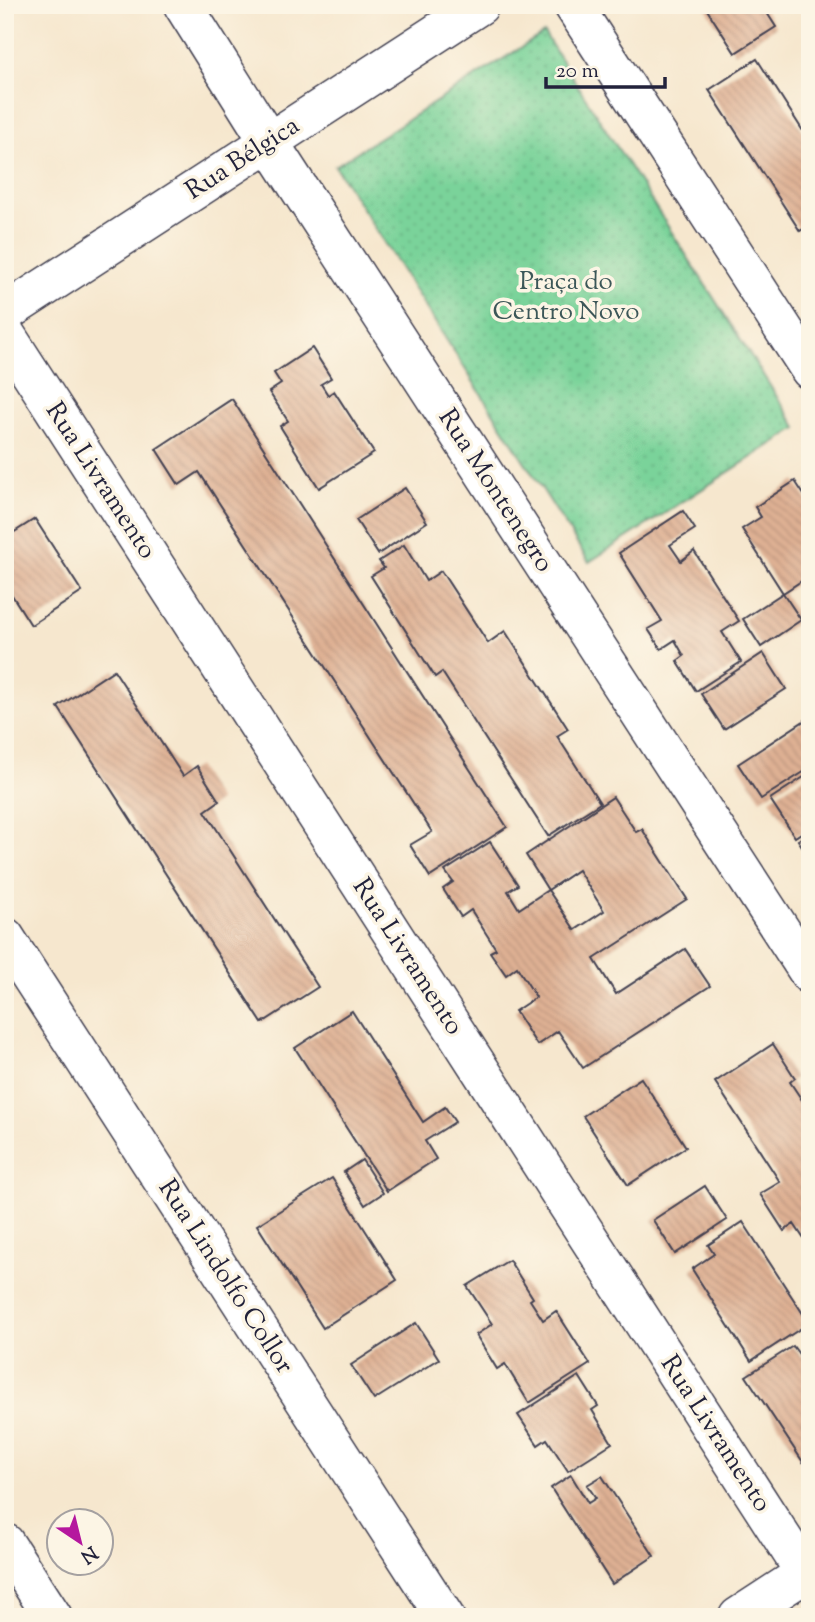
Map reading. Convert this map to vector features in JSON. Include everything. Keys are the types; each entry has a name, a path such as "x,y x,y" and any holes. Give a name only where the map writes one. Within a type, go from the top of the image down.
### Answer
{"street":[{"name":"Rua Montenegro","path":"183,5 269,142 810,975"},
{"name":"Rua Bélgica","path":"5,313 480,5"},
{"path":"573,5 810,370"},
{"name":"Rua Livramento","path":"5,333 808,1575"},
{"name":"Rua Lindolfo Collor","path":"5,937 445,1617"},
{"path":"5,1543 53,1617"},
{"path":"738,1617 808,1575"}],"green space":[{"name":"Praça do Centro Novo","path":"544,33 797,428 589,562 335,166"}],"building":[{"path":"704,5 762,5 776,27 735,53"},
{"path":"757,59 810,142 810,232 806,227 800,231 709,90"},
{"path":"312,348 331,378 321,384 328,395 334,391 374,453 319,488 280,426 288,421 269,392 281,384 274,373"},
{"path":"232,399 507,827 430,877 410,845 432,832 199,472 179,485 156,449"},
{"path":"795,481 810,504 810,592 803,580 783,593 742,529 761,517 755,507"},
{"path":"405,488 427,522 378,554 356,520"},
{"path":"683,511 695,529 670,545 681,561 694,551 739,621 722,632 741,662 696,691 677,661 684,656 675,640 661,649 648,629 662,621 619,553"},
{"path":"35,519 82,592 31,625 5,584 5,538"},
{"path":"404,545 426,581 441,571 488,643 505,631 568,729 557,736 600,803 548,836 442,672 435,677 371,576 384,568 379,561"},
{"path":"783,593 801,620 761,647 743,619"},
{"path":"763,653 786,689 724,729 701,694"},
{"path":"114,670 183,776 197,766 219,801 205,811 318,987 262,1023 58,707"},
{"path":"807,719 810,724 810,768 761,799 738,764"},
{"path":"810,773 810,827 795,837 770,799"},
{"path":"613,797 636,832 642,829 687,899 594,959 616,994 685,949 710,986 583,1068 558,1031 537,1045 515,1011 536,997 517,967 506,975 490,952 496,949 471,910 461,917 443,889 453,882 445,871 490,842 518,885 508,891 519,909 548,890 526,855","holes":["578,870 604,911 575,930 548,890"]},
{"path":"810,833 810,858 798,840"},
{"path":"352,1011 423,1122 445,1107 455,1122 425,1141 436,1159 387,1191 295,1048"},
{"path":"773,1044 795,1078 790,1082 810,1112 810,1248 794,1224 784,1231 760,1194 780,1182 715,1082"},
{"path":"641,1078 686,1147 628,1185 583,1116"},
{"path":"362,1160 383,1193 365,1205 344,1172"},
{"path":"332,1178 397,1280 323,1328 257,1225"},
{"path":"705,1186 727,1220 675,1254 653,1220"},
{"path":"743,1222 809,1323 751,1361 692,1269 714,1254 708,1245"},
{"path":"509,1260 533,1298 530,1300 543,1320 556,1311 590,1364 529,1403 505,1364 497,1369 476,1335 492,1324 467,1286"},
{"path":"416,1323 439,1359 374,1400 351,1365"},
{"path":"793,1346 801,1357 810,1351 810,1457 803,1462 746,1376"},
{"path":"579,1376 598,1406 592,1410 612,1443 568,1471 547,1439 538,1445 518,1415"},
{"path":"571,1475 588,1503 596,1498 587,1485 602,1476 654,1556 612,1584 551,1488"}]}
